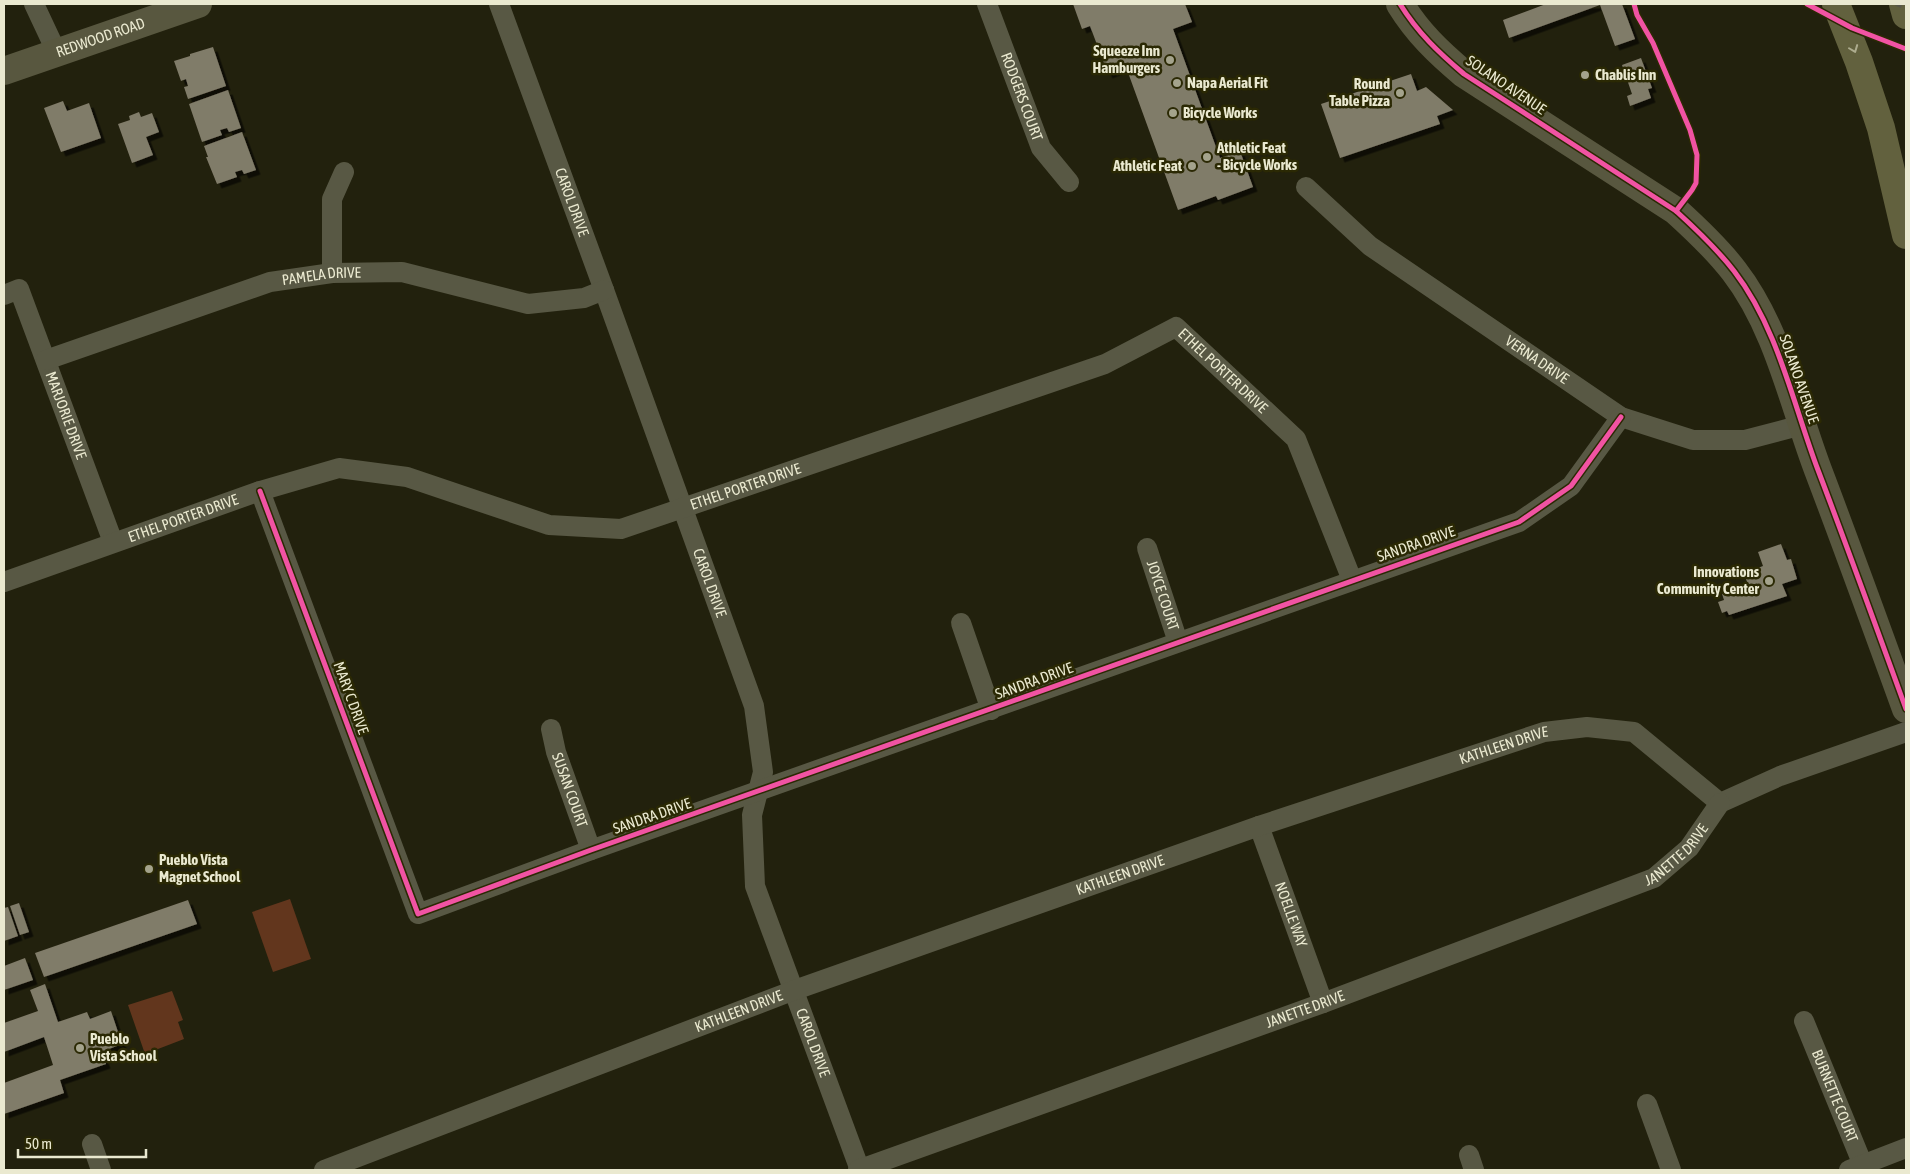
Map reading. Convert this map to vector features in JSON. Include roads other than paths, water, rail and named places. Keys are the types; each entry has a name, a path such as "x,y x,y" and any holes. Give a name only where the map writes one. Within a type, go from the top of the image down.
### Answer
{"highway":[{"path":"1836,4 1859,62 1881,128 1906,235"},
{"path":"1903,4 1906,15"}],"street":[{"path":"34,4 57,53"},
{"name":"REDWOOD ROAD","path":"4,72 198,4"},
{"name":"CAROL DRIVE","path":"499,4 754,706 763,772 752,815 755,886 859,1170"},
{"name":"RODGERS COURT","path":"987,4 1041,148 1069,182"},
{"name":"SOLANO AVENUE","path":"1400,4 1410,21 1435,50 1464,74 1676,211 1701,233 1735,272 1761,314 1781,361 1802,426 1906,709"},
{"path":"332,273 332,199 344,172"},
{"name":"VERNA DRIVE","path":"1306,187 1370,246 1621,417 1693,440 1745,440 1802,426"},
{"name":"PAMELA DRIVE","path":"46,360 270,282 332,273 402,272 528,304 584,298 604,290"},
{"name":"MARJORIE DRIVE","path":"11,292 46,360 113,542"},
{"name":"ETHEL PORTER DRIVE","path":"4,582 260,491 339,468 407,478 549,525 621,529 1105,364 1176,327 1296,439 1352,580"},
{"name":"SANDRA DRIVE","path":"418,914 591,850 1519,522 1571,486 1621,417"},
{"name":"MARY C DRIVE","path":"260,491 418,914"},
{"name":"JOYCE COURT","path":"1147,548 1178,642"},
{"path":"961,623 991,710"},
{"name":"KATHLEEN DRIVE","path":"324,1170 792,991 1258,826 1544,732 1587,727 1634,732 1720,803"},
{"name":"SUSAN COURT","path":"551,730 556,752 591,850"},
{"path":"1720,803 1780,776 1906,732"},
{"name":"JANETTE DRIVE","path":"859,1170 1323,1003 1654,878 1689,848 1720,803"},
{"name":"NOELLE WAY","path":"1258,826 1323,1003"},
{"name":"BURNETTE COURT","path":"1804,1022 1859,1168"},
{"path":"1647,1104 1671,1170"},
{"path":"92,1144 101,1170"},
{"path":"1859,1168 1906,1148"}],"railway":[{"path":"1896,4 1906,8"}],"place":[{"name":"Squeeze Inn Hamburgers","path":"1170,60"},
{"name":"Chablis Inn","path":"1585,75"},
{"name":"Napa Aerial Fit","path":"1177,83"},
{"name":"Round Table Pizza","path":"1400,93"},
{"name":"Bicycle Works","path":"1173,113"},
{"name":"Athletic Feat - Bicycle Works","path":"1207,157"},
{"name":"Athletic Feat","path":"1192,166"},
{"name":"Innovations Community Center","path":"1769,581"},
{"name":"Pueblo Vista Magnet School","path":"149,869"},
{"name":"Pueblo Vista School","path":"80,1048"}]}
